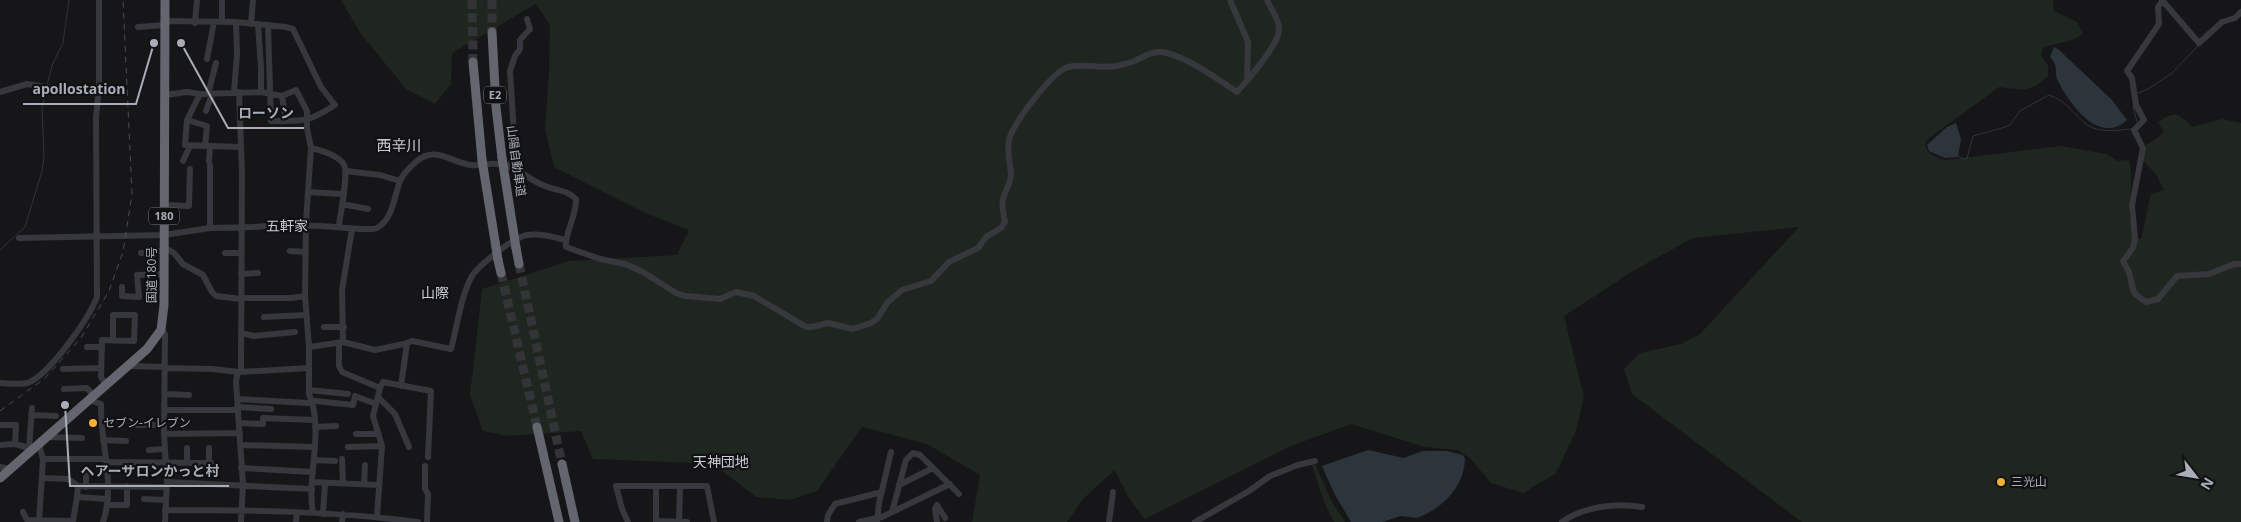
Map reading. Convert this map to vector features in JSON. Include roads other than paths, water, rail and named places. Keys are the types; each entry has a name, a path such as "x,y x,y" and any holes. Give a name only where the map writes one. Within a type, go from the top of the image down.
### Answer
{"highway":[{"name":"国道180号","path":"161,330 164,312 165,0"},
{"name":"山陽自動車道","path":"492,32 496,107 519,264"},
{"name":"E2","path":"473,62 482,160 501,273"},
{"path":"0,478 152,344 161,330"},
{"path":"537,427 558,522"},
{"path":"562,464 575,522"}],"street":[{"path":"0,383 25,383 32,380 57,357 86,319 94,305 98,291 96,117 99,88 99,0"},
{"path":"195,23 197,0"},
{"path":"222,0 222,22"},
{"path":"253,0 254,24 261,68 261,92"},
{"path":"1230,0 1248,42 1247,81"},
{"path":"20,238 164,235 210,228 306,225 373,230 384,224 392,209 400,181 417,161 433,154 439,154 470,165 497,164 510,166 545,186 571,194 576,199 569,231 565,240 566,247 643,272 676,293 714,300 736,292 746,294 754,296 806,327 828,323 853,329 872,323 877,319 887,303 902,290 931,281 949,262 978,248 986,237 1001,228 1005,222 1002,209 1003,199 1010,183 1008,148 1011,136 1041,90 1060,70 1084,65 1101,68 1115,66 1132,62 1144,54 1158,52 1177,56 1238,92 1257,71 1279,36 1277,21 1267,0"},
{"path":"2241,12 2235,18 2222,22 2199,43 2162,0 2158,7 2159,24 2127,71 2132,78 2136,105 2144,120 2134,130 2143,148 2132,205 2135,240 2133,248 2123,261 2128,270 2135,296 2146,302 2152,302 2165,293 2177,276 2209,274 2234,264 2241,264"},
{"path":"510,166 515,150 510,71 520,48 520,40 530,30 527,19"},
{"path":"207,59 214,22"},
{"path":"138,27 165,23 236,22 268,25 293,29 321,87 336,106 320,116 307,120 271,121 268,25"},
{"path":"236,22 236,93 240,148 241,227 241,369 236,382 243,485 241,522"},
{"path":"206,112 216,64"},
{"path":"0,92 20,84 47,87 99,88"},
{"path":"165,94 187,92 200,94 261,92 282,96 296,90 307,111 311,148 306,225 305,296 309,347 309,390 315,424 312,488 313,513"},
{"path":"200,94 187,120 185,145 240,148"},
{"path":"282,96 286,121"},
{"path":"187,120 207,126 210,228"},
{"path":"183,161 190,146"},
{"path":"311,148 338,159 343,163 346,171 339,226"},
{"path":"164,205 189,206 190,169"},
{"path":"346,171 380,175 400,181"},
{"path":"308,192 343,194"},
{"path":"342,204 368,209"},
{"path":"352,229 342,290 344,328 338,362 342,372 380,388"},
{"path":"309,347 341,343 375,350 418,341 451,349 466,292 473,275 509,244 526,235 543,235 565,240"},
{"path":"141,252 164,251 174,253 183,264 204,275 216,296 241,299 305,296"},
{"path":"290,251 306,252"},
{"path":"225,253 241,253"},
{"path":"241,274 258,273"},
{"path":"122,287 122,296 139,297 138,275 164,274"},
{"path":"106,385 101,377 102,340 134,341 135,316 113,314 113,340"},
{"path":"264,316 306,314"},
{"path":"324,327 344,328"},
{"path":"161,330 165,334 165,522"},
{"path":"241,334 254,336 295,332"},
{"path":"401,386 408,343"},
{"path":"87,347 102,347"},
{"path":"128,366 212,369 239,372 309,368"},
{"path":"63,369 102,368"},
{"path":"377,516 382,446 373,416 383,382 432,391 428,456"},
{"path":"64,389 87,388 91,398 101,404 108,487 103,522"},
{"path":"309,390 348,394"},
{"path":"165,394 189,395"},
{"path":"237,399 309,403 312,401 352,405 355,396 377,400 395,414 409,447"},
{"path":"165,410 271,409"},
{"path":"33,448 32,411 56,416"},
{"path":"239,423 263,424 264,418 336,426"},
{"path":"0,425 16,425 15,444"},
{"path":"132,425 164,425"},
{"path":"164,434 240,433"},
{"path":"356,434 379,434"},
{"path":"47,437 82,438"},
{"path":"103,440 126,441"},
{"path":"0,445 15,444 33,448 43,459 39,520"},
{"path":"241,444 315,446"},
{"path":"348,447 382,446"},
{"path":"187,463 188,448"},
{"path":"43,459 210,464 208,448"},
{"path":"149,450 165,449"},
{"path":"877,520 891,452"},
{"path":"892,512 906,460 910,454 918,454 959,494"},
{"path":"342,459 343,483"},
{"path":"314,460 335,461"},
{"path":"1195,522 1249,491 1270,476 1314,461"},
{"path":"364,484 365,465"},
{"path":"425,466 425,489 428,494 427,522"},
{"path":"0,468 11,469"},
{"path":"241,468 313,472"},
{"path":"899,485 934,468"},
{"path":"86,472 86,486"},
{"path":"42,478 68,479 78,486 243,485 312,488"},
{"path":"280,491 312,488 325,483 379,485"},
{"path":"323,514 325,483"},
{"path":"859,522 877,520 950,484"},
{"path":"23,512 27,520 73,521 78,486"},
{"path":"77,497 127,505 128,486"},
{"path":"628,522 622,509 616,486 707,486 714,522"},
{"path":"656,487 656,522 688,522"},
{"path":"679,522 680,487"},
{"path":"827,522 828,515 835,504 882,492"},
{"path":"1109,522 1113,492"},
{"path":"144,499 165,500"},
{"path":"937,522 934,509 938,505 945,518"},
{"path":"1562,522 1590,510 1618,505 1642,508"},
{"path":"165,510 242,510 343,514 377,516 397,521 418,522"},
{"path":"296,522 297,513"},
{"path":"342,522 343,514"}],"waterway":[{"path":"47,85 53,63 63,43 69,0"},
{"path":"2136,94 2148,89 2171,74 2199,45"},
{"path":"0,250 25,227 42,171 44,157 42,109 46,89"},
{"path":"1958,156 1964,159 1967,158 1973,136 2009,126 2020,111 2049,95 2061,101 2093,128 2098,130 2131,129"},
{"path":"2133,106 2137,122"}],"tunnel":[{"path":"472,0 473,62"},
{"path":"492,0 492,32"},
{"path":"519,264 562,464"},
{"path":"501,273 537,427"}],"railway":[{"path":"0,411 44,379 81,338 109,291 123,252 132,194 123,0"}],"place":[{"name":"apollostation","path":"154,43"},
{"name":"ローソン","path":"181,43"},
{"name":"ヘアーサロンかっと村","path":"65,405"},
{"name":"セブン-イレブン","path":"93,423"},
{"name":"三光山","path":"2001,482"}],"district":[{"name":"西辛川","path":"399,146"},
{"name":"五軒家","path":"287,226"},
{"name":"山際","path":"435,293"},
{"name":"天神団地","path":"721,462"}]}
